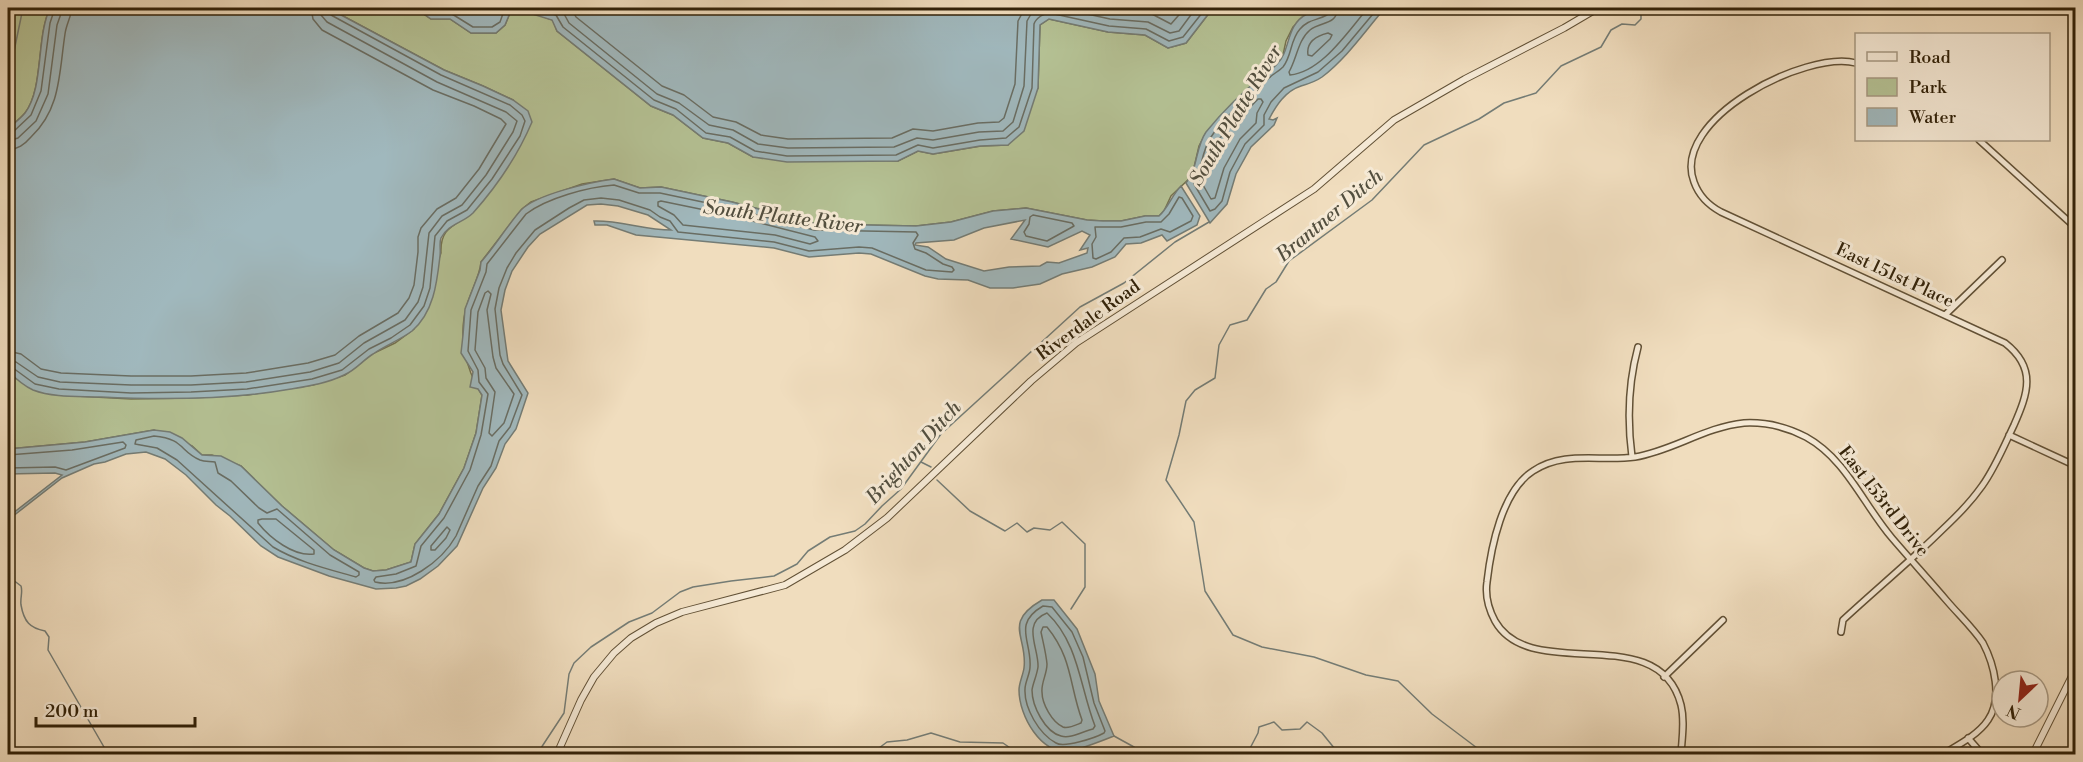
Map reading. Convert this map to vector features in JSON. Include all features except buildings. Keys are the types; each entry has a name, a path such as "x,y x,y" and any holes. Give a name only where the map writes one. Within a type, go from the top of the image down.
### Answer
{"street":[{"name":"Riverdale Road","path":"557,754 594,677 614,653 632,638 656,623 682,612 785,585 845,550 887,518 1031,381 1076,343 1314,189 1394,120 1598,8"},
{"name":"East 151st Place","path":"1841,633 1843,620 1972,500 1988,478 2027,391 2027,379 2022,362 2005,343 1714,208 1700,195 1692,176 1691,162 1698,142 1727,108 1772,81 1814,64 1841,60 1855,63"},
{"path":"1980,141 2076,228"},
{"path":"1945,315 2002,260"},
{"path":"1632,457 1628,426 1629,393 1638,347"},
{"name":"East 153rd Drive","path":"1664,677 1647,664 1633,659 1524,645 1505,634 1494,620 1486,594 1503,510 1520,482 1533,471 1561,459 1632,457 1735,424 1765,423 1797,433 1816,443 1837,460 1878,521 1979,637 1991,662 1995,681 1995,706 1988,721 1968,738 1943,754"},
{"path":"2009,435 2076,466"},
{"path":"1681,754 1683,726 1681,705 1676,692 1664,677 1723,620"},
{"path":"2033,754 2076,668"},
{"path":"1968,738 1982,754"}],"green space":[{"path":"8,8 50,8 31,103 25,113 8,129"},
{"path":"328,8 415,8 431,19 450,19 471,33 496,33 505,25 512,8 521,9 553,20 557,31 651,106 673,115 703,138 728,143 753,157 898,161 918,151 933,154 981,146 1008,145 1038,88 1040,25 1049,19 1108,32 1145,35 1168,48 1186,43 1213,8 1329,8 1307,14 1293,27 1286,41 1283,55 1277,64 1238,99 1206,133 1199,146 1192,176 1171,196 1159,216 1103,221 1026,208 993,211 951,222 916,226 816,224 732,202 661,187 640,188 614,179 582,184 531,202 522,209 481,262 465,314 464,350 471,374 482,395 476,433 464,468 439,514 415,544 411,562 386,570 373,571 334,550 282,506 241,466 212,455 202,455 192,446 154,430 85,442 8,449 8,371 15,378 58,395 131,399 248,395 313,385 345,375 372,354 395,343 414,329 441,253 442,239 448,230 468,216 513,100 444,70"}],"water":[{"path":"50,8 328,8 444,70 513,100 528,111 532,122 514,158 490,192 473,213 444,233 441,238 436,286 425,315 412,331 373,354 348,373 305,387 220,397 125,398 41,393 26,386 8,371 8,129 25,113 31,103"},
{"path":"415,8 512,8 505,25 496,33 471,33 450,19 431,19"},
{"path":"519,8 1213,8 1186,43 1168,48 1145,35 1108,32 1049,19 1040,25 1038,88 1024,131 1008,145 980,146 933,154 918,151 898,161 787,162 753,157 728,143 703,138 673,115 651,106 557,31 552,20"},
{"name":"South Platte River","path":"1329,8 1385,8 1331,70 1317,80 1290,91 1282,100 1269,119 1277,118 1274,125 1251,147 1236,174 1227,204 1210,223 1186,183 1193,171 1202,138 1234,101 1277,64 1300,19 1307,14"},
{"name":"South Platte River","path":"614,179 640,188 661,187 732,202 816,224 916,226 951,222 993,211 1026,208 1087,220 1121,221 1145,216 1159,216 1181,186 1200,216 1197,225 1167,241 1162,235 1141,243 1126,244 1115,257 1092,267 1062,274 1040,284 1013,288 990,288 968,280 925,276 871,254 809,257 774,248 636,235 607,225 595,225 594,221 671,230 648,215 618,206 587,205 540,234 512,271 501,310 508,361 528,393 516,429 505,444 496,468 483,488 457,546 438,566 406,586 376,589 329,576 278,557 261,546 186,475 165,459 146,452 126,454 94,464 62,478 8,520 8,517 62,475 55,473 8,474 8,449 85,442 154,430 170,432 182,438 202,455 221,456 241,466 282,506 334,550 364,568 373,571 386,570 411,562 415,544 439,514 464,468 476,433 482,395 478,389 470,387 473,372 461,353 465,309 481,262 516,216 529,204 551,194","holes":["1025,220 1011,239 1048,247 1082,231 1090,235 1080,250 1088,248 1087,253 1059,263 1047,262 1040,266 984,271 946,259 928,247 915,245 916,243 954,240 984,228"]},
{"path":"1042,600 1054,600 1077,629 1095,674 1099,701 1114,736 1074,750 1059,751 1041,740 1027,722 1019,690 1024,668 1020,623 1030,608"}],"waterway":[{"path":"8,80 23,8"},
{"name":"Brantner Ditch","path":"1485,754 1432,714 1398,681 1366,675 1314,657 1262,647 1233,635 1205,591 1194,522 1166,480 1186,401 1195,390 1215,378 1219,345 1230,325 1247,320 1266,289 1276,282 1289,261 1372,200 1424,145 1479,119 1504,103 1536,93 1561,66 1601,47 1611,30 1622,24 1635,25 1641,19 1641,8"},
{"name":"Brighton Ditch","path":"540,754 541,748 564,713 569,674 574,663 591,647 629,622 652,613 680,592 693,587 774,576 797,564 808,551 830,537 855,531 901,489 941,434 1080,307 1124,283 1175,242 1209,222"},
{"path":"921,462 931,467"},
{"path":"937,480 970,511 1005,531 1017,523 1027,532 1034,528 1050,530 1062,522 1085,544 1085,587 1071,609"},
{"path":"8,576 21,586 21,605 26,620 35,628 45,631 49,637 48,650 108,754"},
{"path":"1247,754 1259,727 1274,722 1282,730 1300,729 1307,722 1322,733 1339,754"},
{"name":"Brantner Ditch","path":"871,754 887,742 907,740 931,733 960,742 1003,743 1019,754"},
{"path":"1114,736 1134,747 1141,754"}]}
